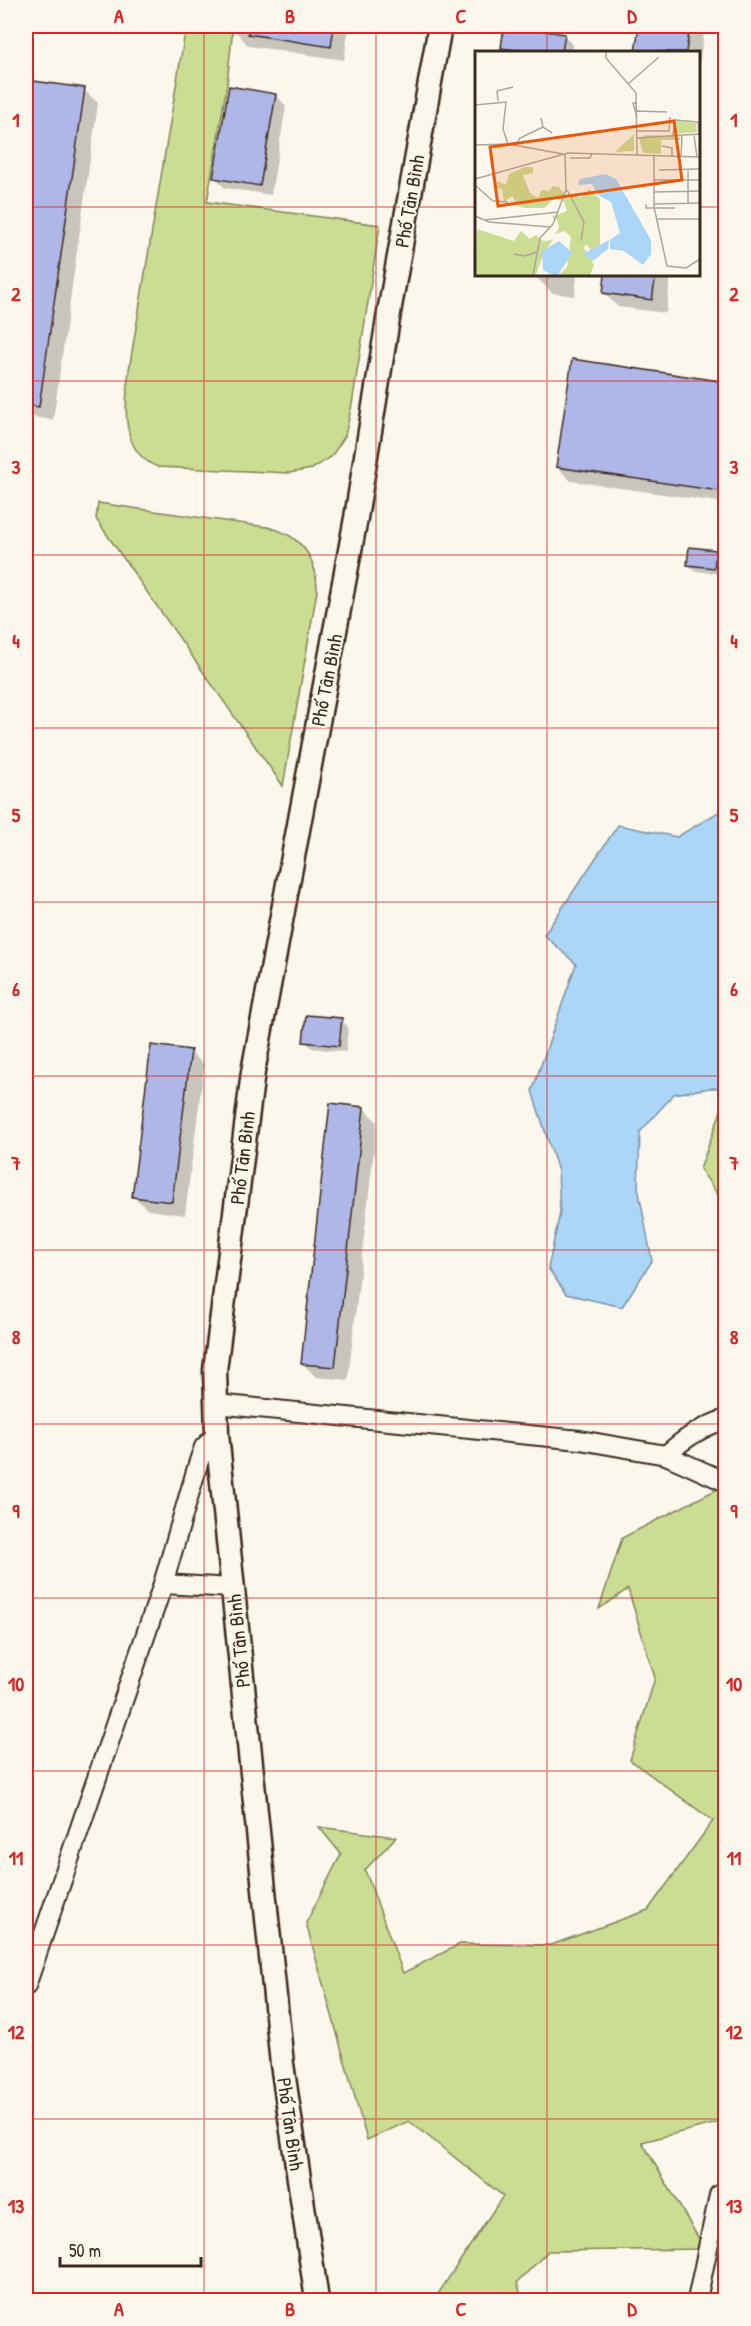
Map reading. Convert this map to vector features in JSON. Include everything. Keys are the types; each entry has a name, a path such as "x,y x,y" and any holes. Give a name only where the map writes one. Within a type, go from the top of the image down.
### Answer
{"street":[{"name":"Phố Tân Bình","path":"317,2301 282,2064 217,1434 214,1370 253,1072 356,518 390,307 440,26"},
{"path":"216,1404 580,1440 666,1455 726,1482"},
{"path":"666,1455 685,1437 702,1427 726,1419"},
{"path":"26,1986 163,1584 198,1464 204,1447 217,1434"},
{"path":"163,1584 233,1588"},
{"path":"698,2301 719,2195"}],"green space":[{"path":"186,26 233,26 227,84 207,202 380,225 345,436 331,457 312,469 289,473 158,467 145,460 136,450 127,425 126,397 129,370"},
{"path":"98,503 267,527 289,536 305,549 314,568 317,591 283,786 96,519"},
{"path":"726,1110 725,1205 700,1169 721,1111"},
{"path":"725,1485 725,2121 642,2142 705,2249 548,2251 517,2283 523,2300 441,2300 436,2297 503,2196 409,2121 367,2140 306,1923 341,1854 319,1827 396,1837 365,1870 403,1973 460,1944 551,1945 648,1910 713,1821 630,1760 655,1678 628,1589 599,1609 622,1538"}],"water":[{"path":"725,808 725,1088 674,1094 640,1132 638,1187 652,1261 622,1307 566,1294 548,1268 560,1213 558,1171 532,1091 576,964 544,935 618,825 677,837"}],"building":[{"path":"249,26 334,26 331,47 248,34"},
{"path":"504,26 539,26 538,30 565,34 562,51 522,51 501,48"},
{"path":"639,26 690,26 686,51 635,51"},
{"path":"26,80 85,88 39,407 26,405"},
{"path":"229,86 276,94 260,186 213,178"},
{"path":"605,276 656,276 652,300 603,293"},
{"path":"572,359 726,382 726,492 556,467"},
{"path":"689,547 716,550 714,568 687,565"},
{"path":"306,1015 342,1018 339,1046 303,1042"},
{"path":"151,1045 191,1050 172,1202 132,1197"},
{"path":"330,1103 364,1107 335,1367 301,1364"}]}
